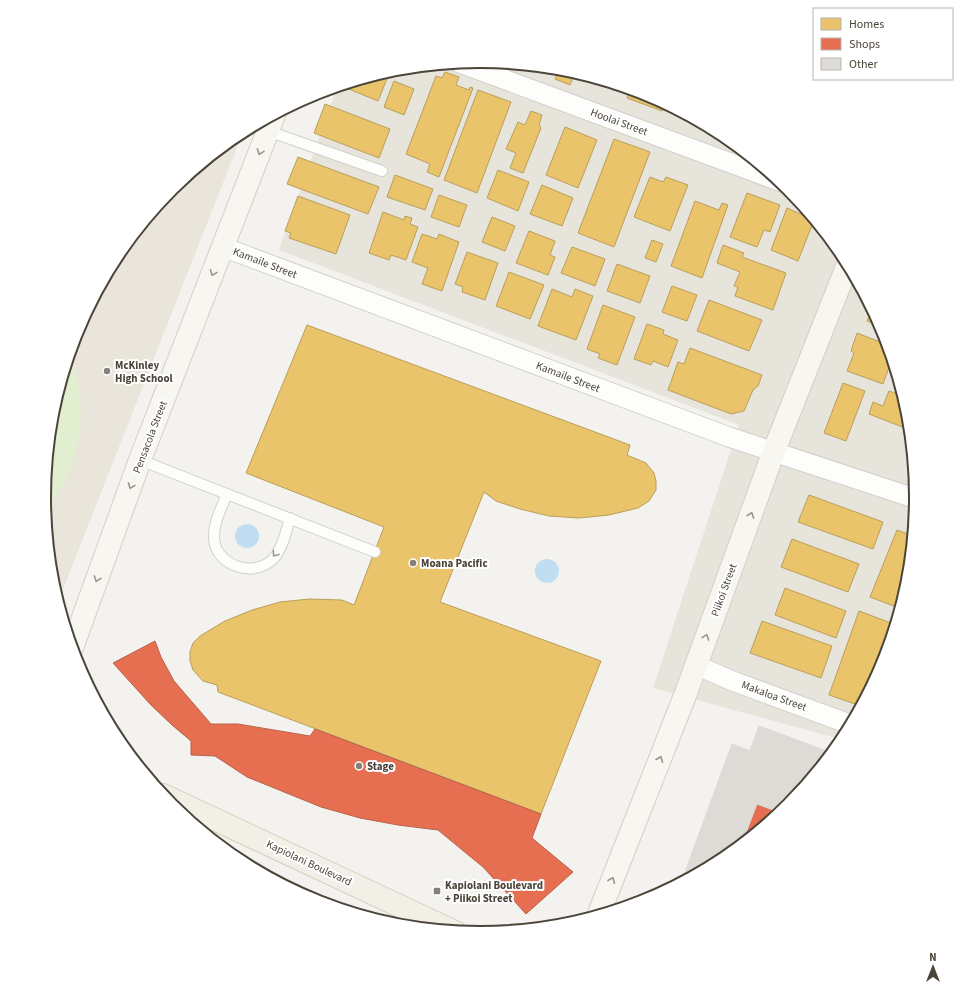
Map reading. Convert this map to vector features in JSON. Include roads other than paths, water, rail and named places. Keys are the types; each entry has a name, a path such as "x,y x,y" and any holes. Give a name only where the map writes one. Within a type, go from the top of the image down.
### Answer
{"main road":[{"name":"Pensacola Street","path":"75,639 140,460 271,123"},
{"name":"Piikoi Street","path":"601,909 696,665 774,451 845,271"},
{"name":"Kapiolani Boulevard","path":"179,803 439,925"}],"street":[{"name":"Hoolai Street","path":"474,68 765,176"},
{"name":"Kamaile Street","path":"223,247 729,437 910,497"},
{"name":"Makaloa Street","path":"696,665 730,680 846,722"}],"lane":[{"path":"271,123 382,171"},
{"path":"140,460 375,552"},
{"path":"227,494 215,527 214,538 217,549 223,558 232,565 243,568 254,568 265,565 274,558 280,548 290,518"}],"water":[{"path":"247,524 252,525 258,531 258,541 252,547 247,548 242,547 236,541 235,536 236,531 242,525"},
{"path":"547,559 552,560 558,566 558,576 552,582 547,583 542,582 536,576 535,571 536,566 542,560"}],"place":[{"name":"McKinley High School","path":"107,371"},
{"name":"Moana Pacific","path":"413,563"},
{"name":"Stage","path":"359,766"},
{"name":"Kapiolani Boulevard + Piikoi Street","path":"437,891"}]}
